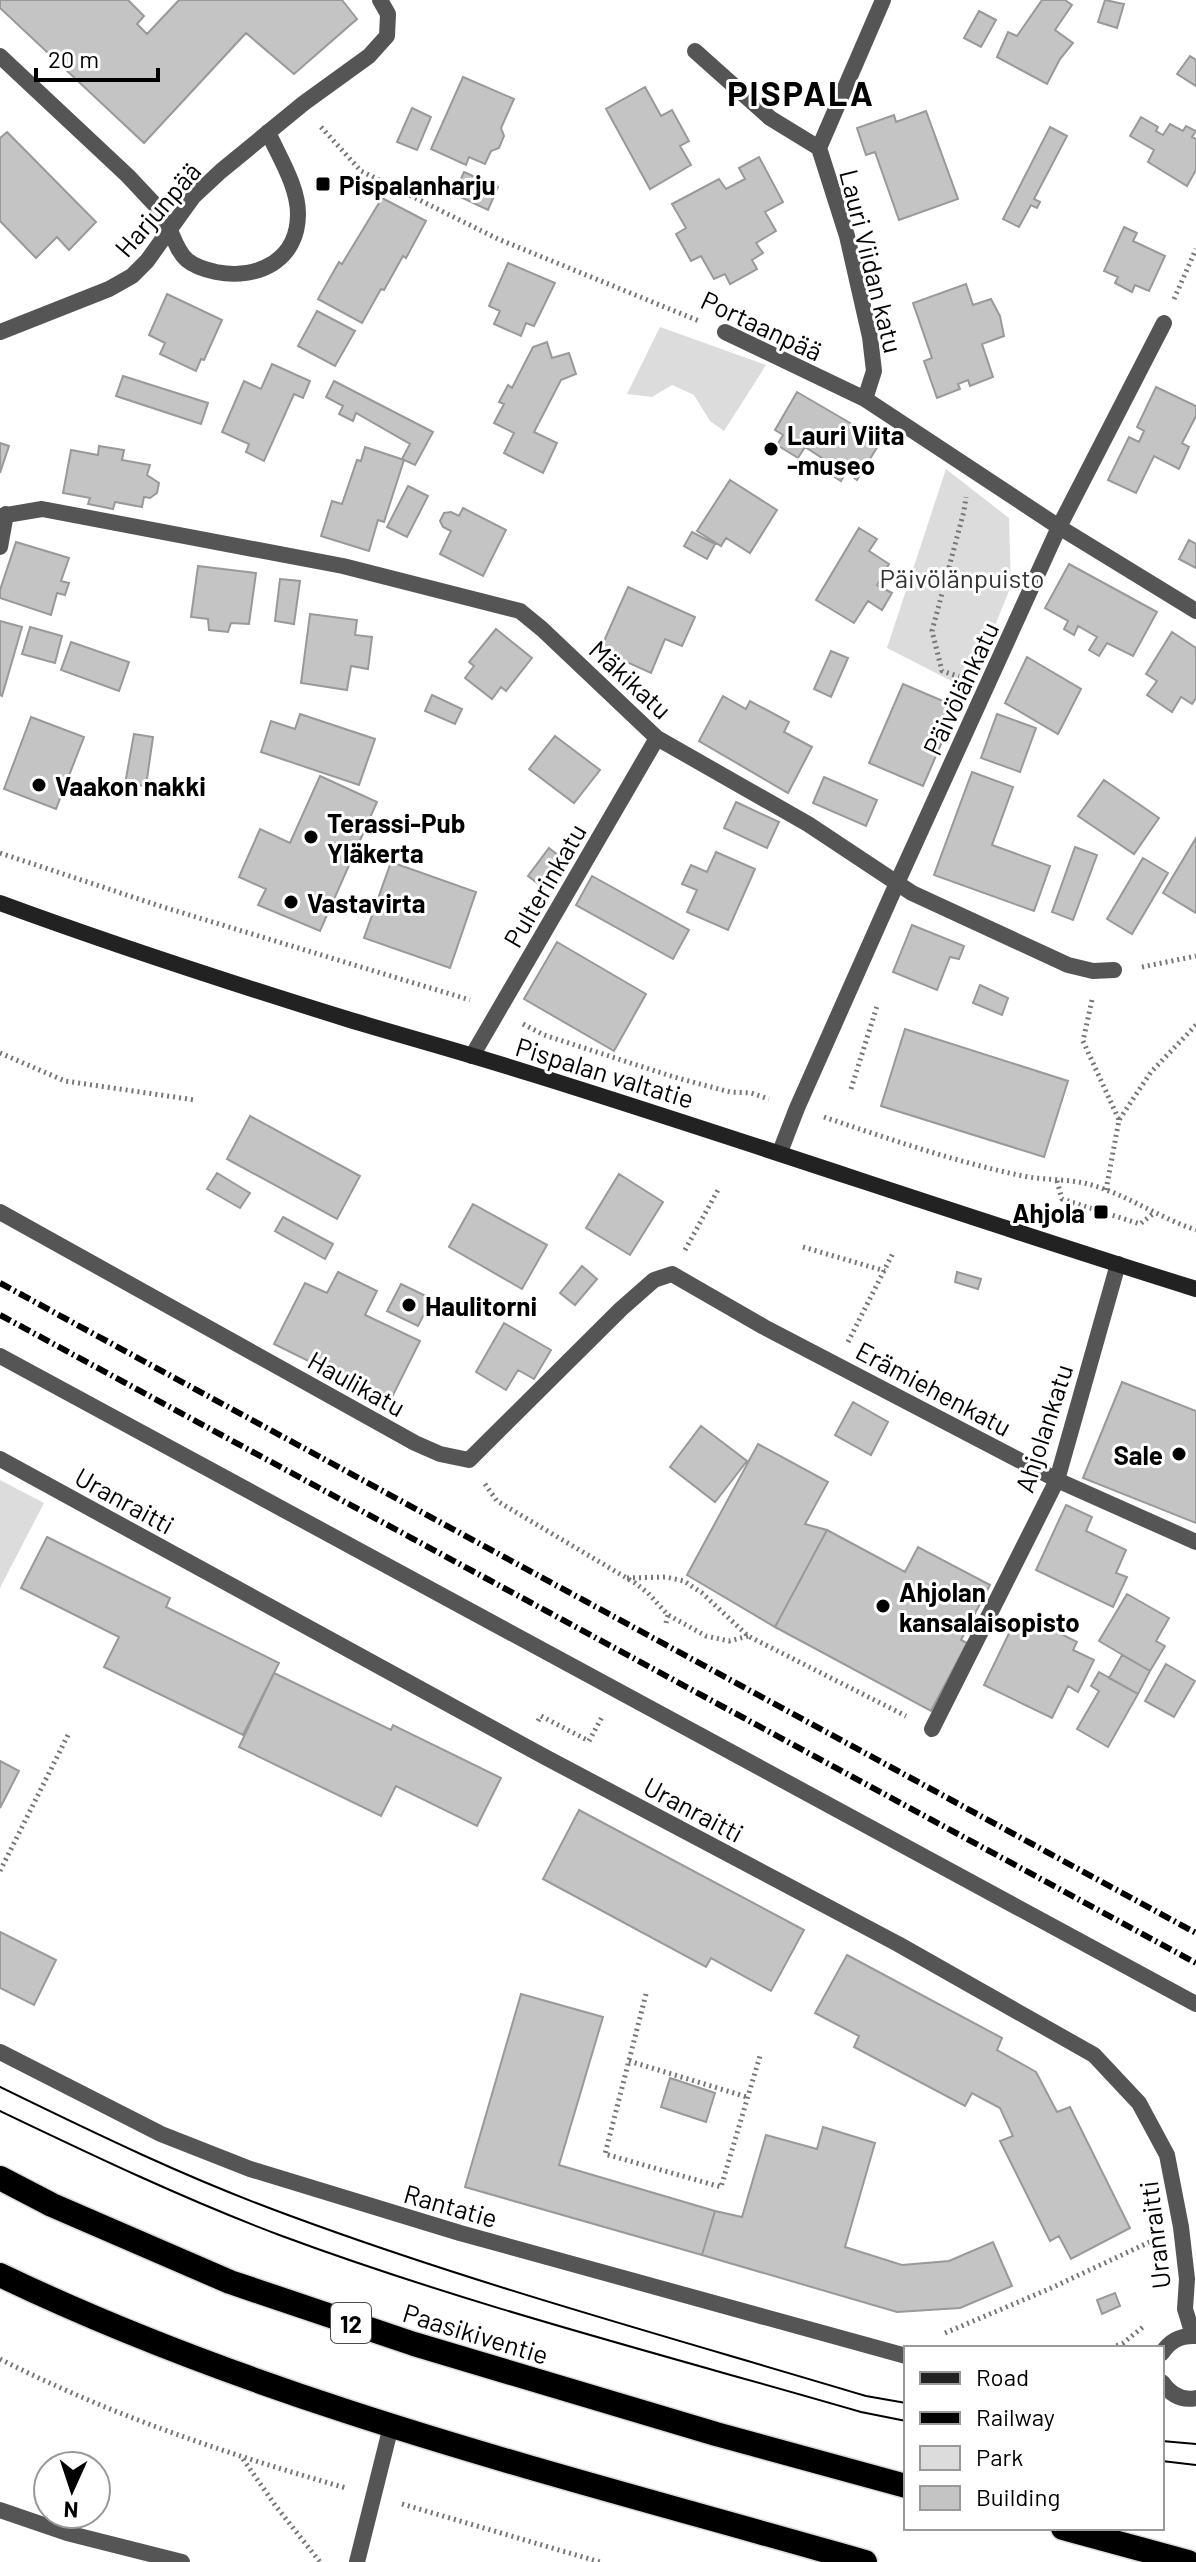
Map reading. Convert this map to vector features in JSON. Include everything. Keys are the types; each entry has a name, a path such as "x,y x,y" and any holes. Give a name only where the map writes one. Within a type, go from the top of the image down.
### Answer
{"highway":[{"name":"Paasikiventie","path":"0,2178 52,2205 258,2292 429,2349 716,2434 904,2485"},
{"path":"0,2275 204,2364 391,2426 865,2562"},
{"path":"1070,2530 1188,2562"}],"main road":[{"name":"Pispalan valtatie","path":"0,903 95,938 780,1152 978,1220 1196,1289"}],"street":[{"name":"Harjunpää","path":"0,332 109,289 132,276 147,261 193,197 304,103 369,56 387,36 388,14 380,0"},
{"path":"819,148 883,0"},
{"name":"Lauri Viidan katu","path":"695,51 770,118 819,148 847,236 870,337 874,371 865,399"},
{"path":"0,56 128,176 158,208 188,261 208,270 230,275 255,273 274,265 286,254 295,234 298,213 294,190 268,132"},
{"name":"Päivölänkatu","path":"780,1152 897,883 1059,527 1164,323"},
{"name":"Portaanpää","path":"725,332 865,399 1059,527 1196,611"},
{"name":"Mäkikatu","path":"3,515 42,509 343,566 520,611 657,738 808,824 912,893 1068,965 1093,971 1114,970"},
{"path":"0,547 3,515"},
{"name":"Pulterinkatu","path":"472,1056 657,738"},
{"name":"Haulikatu","path":"0,1212 415,1443 440,1454 469,1460"},
{"name":"Ahjolankatu","path":"932,1729 1057,1480 1118,1264"},
{"path":"469,1460 621,1309 654,1280 672,1274"},
{"name":"Erämiehenkatu","path":"672,1274 753,1321 1057,1480 1196,1542"},
{"path":"0,1356 1196,2004"},
{"name":"Uranraitti","path":"0,1459 535,1752 898,1944 1094,2055 1139,2103 1167,2155 1181,2227 1187,2279 1185,2309 1194,2336"},
{"name":"Rantatie","path":"0,2052 161,2134 250,2169 460,2233 904,2355"},
{"path":"1164,2351 1174,2340 1194,2336"},
{"path":"1164,2385 1178,2397 1196,2398"},
{"path":"357,2562 391,2426"},
{"path":"0,2510 67,2533 182,2562"}],"path":[{"name":"Portaanpää","path":"304,103 328,138 361,171 498,239 725,332"},
{"path":"1164,323 1196,249"},
{"path":"969,468 964,511 932,631 942,671 987,685"},
{"path":"0,853 163,907 478,1003 544,1035 674,1077 730,1092 751,1093 865,1132 959,1159 1024,1176 1081,1183 1106,1190 1196,1230"},
{"path":"1114,970 1196,956"},
{"path":"1093,971 1092,1005 1083,1041 1119,1120"},
{"path":"1106,1190 1119,1120 1151,1072 1196,1025"},
{"path":"851,1089 865,1043"},
{"path":"0,1053 65,1081 195,1100"},
{"path":"1057,1181 1062,1199 1101,1212 1140,1224 1154,1213"},
{"path":"672,1274 719,1188"},
{"path":"803,1247 885,1271"},
{"path":"857,1326 894,1251"},
{"path":"469,1460 497,1501 627,1578 648,1593 668,1615 706,1636 729,1641 748,1636"},
{"path":"627,1578 666,1577 684,1581 748,1636 932,1729"},
{"path":"666,1623 668,1615"},
{"path":"541,1716 589,1741 602,1716"},
{"path":"0,1871 68,1735"},
{"path":"646,1994 605,2154 721,2187 760,2056"},
{"path":"629,2061 747,2097"},
{"path":"945,2333 1049,2289 1181,2227"},
{"path":"0,2359 125,2416 242,2458 600,2562"},
{"path":"242,2458 320,2562"}],"green space":[{"path":"660,327 766,365 724,431 710,421 694,395 672,385 652,397 627,394"},
{"name":"Päivölänpuisto","path":"946,469 1009,518 1011,586 969,690 887,648"},
{"path":"0,1480 44,1503 0,1588"}],"building":[{"path":"0,0 128,0 144,16 137,24 147,34 179,0 342,0 357,19 294,74 246,33 144,143 0,8"},
{"path":"1042,0 1065,0 1072,5 1055,30 1073,43 1060,59 1047,84 997,57 1008,32 1017,36"},
{"path":"1105,0 1124,4 1117,28 1098,22"},
{"path":"979,11 996,20 981,47 964,38"},
{"path":"1190,56 1196,60 1196,86 1177,74"},
{"path":"463,77 514,99 501,128 504,136 499,148 491,151 485,164 469,157 466,165 431,149"},
{"path":"645,87 661,116 672,110 689,141 680,146 691,165 650,189 606,109"},
{"path":"412,108 431,117 417,150 397,142"},
{"path":"926,111 958,199 899,220 875,152 866,155 857,128 894,115 896,122"},
{"path":"1141,117 1158,127 1156,131 1163,135 1170,124 1183,131 1186,126 1196,131 1192,137 1196,139 1196,170 1187,186 1148,162 1154,150 1130,136"},
{"path":"1050,127 1067,136 1034,199 1040,202 1037,208 1031,205 1019,227 1003,219"},
{"path":"7,132 96,222 69,250 57,237 36,258 0,221 0,138"},
{"path":"759,157 783,202 765,212 776,231 756,243 763,253 752,260 757,269 730,284 725,274 714,279 701,256 691,261 676,234 686,228 672,204 719,179 726,189 745,179 739,168"},
{"path":"464,172 498,187 488,210 454,194"},
{"path":"382,198 426,221 406,258 403,256 362,323 318,299"},
{"path":"1124,227 1137,233 1133,241 1165,256 1149,291 1135,285 1132,292 1115,283 1118,277 1104,271"},
{"path":"508,263 555,283 534,326 526,323 521,336 494,324 500,311 489,306"},
{"path":"966,284 973,305 991,299 1000,316 1004,336 982,344 993,377 970,386 968,380 958,384 960,389 937,398 924,361 932,358 913,303"},
{"path":"167,294 222,320 196,371 160,354 165,343 149,335"},
{"path":"317,311 355,331 335,366 298,346"},
{"path":"547,342 552,358 569,353 576,374 561,380 534,432 557,443 543,473 504,453 514,433 494,423 504,404 499,402 508,385 512,388 533,347"},
{"path":"272,364 310,381 303,398 294,394 264,461 246,452 249,444 222,432 244,381 261,389"},
{"path":"123,376 208,403 201,424 116,396"},
{"path":"334,381 433,432 415,465 402,459 410,444 356,413 353,421 339,414 343,406 326,397"},
{"path":"1156,387 1196,406 1196,416 1182,443 1189,447 1179,469 1154,456 1136,493 1108,480 1129,437 1139,442 1144,431 1137,427"},
{"path":"797,392 881,441 857,480 846,472 841,481 820,468 825,460 805,447 798,458 777,445 783,435 775,430"},
{"path":"0,443 9,446 0,473"},
{"path":"99,446 124,450 122,460 150,465 147,475 159,483 157,493 150,498 144,497 142,507 115,502 113,509 88,504 90,498 63,493 71,450 98,455"},
{"path":"365,447 404,460 384,522 378,520 369,551 321,536 332,501 342,504 357,460 361,461"},
{"path":"730,480 777,510 750,553 726,538 721,546 697,531"},
{"path":"408,486 428,496 407,537 387,527"},
{"path":"463,508 506,530 483,576 440,554 451,531 443,527 440,521 444,513 459,516"},
{"path":"859,528 877,539 869,551 889,564 877,585 892,593 882,610 868,601 854,623 816,600"},
{"path":"692,532 715,544 707,559 684,546"},
{"path":"1189,540 1196,544 1196,568 1179,559"},
{"path":"16,542 69,558 61,581 69,583 65,595 57,593 51,615 0,598"},
{"path":"1069,564 1157,612 1133,656 1107,643 1099,656 1089,650 1097,637 1078,626 1074,635 1064,629 1068,621 1045,608"},
{"path":"198,566 256,573 249,624 231,623 228,632 209,630 208,619 191,617"},
{"path":"280,579 300,581 294,624 275,621"},
{"path":"628,587 695,617 682,646 665,639 651,673 600,650"},
{"path":"310,614 357,620 355,635 372,637 368,669 351,666 347,690 301,683"},
{"path":"0,621 22,627 2,696 0,695"},
{"path":"30,627 62,636 55,663 22,654"},
{"path":"496,629 532,658 506,691 501,687 492,699 465,678 474,666 469,662"},
{"path":"1172,632 1196,648 1196,698 1192,704 1181,697 1172,712 1147,695 1157,681 1146,674"},
{"path":"71,642 129,662 119,691 61,670"},
{"path":"831,651 848,658 831,697 814,689"},
{"path":"1027,657 1081,689 1058,734 1005,703"},
{"path":"903,684 957,707 923,786 869,763"},
{"path":"432,695 462,709 455,724 425,711"},
{"path":"723,696 746,709 750,701 789,722 784,732 812,747 788,793 699,741"},
{"path":"300,714 375,739 359,785 261,752 271,721 295,729"},
{"path":"997,714 1036,728 1020,772 981,758"},
{"path":"31,717 84,737 56,809 4,789"},
{"path":"134,734 153,737 146,786 125,784"},
{"path":"555,736 600,770 574,803 529,769"},
{"path":"972,772 1013,787 992,845 1050,866 1034,911 934,875"},
{"path":"320,776 377,802 320,931 258,905 266,889 239,877 260,829 290,843"},
{"path":"824,777 877,800 866,826 813,803"},
{"path":"1104,780 1159,818 1134,854 1078,816"},
{"path":"736,802 779,822 767,848 724,828"},
{"path":"1196,838 1196,913 1163,893"},
{"path":"1075,847 1097,855 1073,920 1052,912"},
{"path":"549,848 565,861 544,888 528,876"},
{"path":"716,852 755,869 728,930 687,912 697,890 682,884 691,865 707,872"},
{"path":"1143,858 1168,873 1132,934 1107,919"},
{"path":"391,862 476,892 450,968 364,938"},
{"path":"592,876 689,930 673,959 576,905"},
{"path":"912,925 964,946 959,959 950,957 937,990 893,972"},
{"path":"557,942 646,994 614,1051 524,999"},
{"path":"980,985 1008,998 1002,1015 973,1003"},
{"path":"905,1029 1068,1081 1044,1157 881,1106"},
{"path":"250,1116 360,1176 337,1219 227,1159"},
{"path":"217,1173 250,1193 240,1208 207,1189"},
{"path":"619,1174 663,1202 630,1255 586,1228"},
{"path":"473,1204 547,1245 522,1289 449,1247"},
{"path":"283,1217 333,1244 325,1259 275,1231"},
{"path":"582,1266 597,1279 575,1305 560,1293"},
{"path":"338,1272 377,1291 365,1315 420,1341 390,1401 274,1344 305,1283 327,1293"},
{"path":"957,1272 981,1279 978,1289 955,1282"},
{"name":"Haulitorni","path":"401,1284 432,1299 418,1326 387,1311"},
{"path":"504,1323 551,1350 534,1379 518,1370 506,1390 476,1372"},
{"path":"1122,1382 1196,1411 1196,1523 1083,1478"},
{"path":"853,1402 888,1422 871,1455 835,1435"},
{"path":"701,1426 747,1461 715,1502 670,1467"},
{"path":"758,1444 828,1482 805,1524 827,1530 775,1627 687,1575"},
{"path":"1066,1505 1092,1517 1086,1531 1126,1550 1116,1573 1127,1577 1113,1607 1036,1570"},
{"name":"Ahjolan kansalaisopisto","path":"827,1530 905,1572 918,1547 990,1585 961,1640 967,1643 931,1711 775,1627"},
{"path":"47,1537 170,1598 166,1607 279,1663 243,1735 104,1667 119,1637 21,1588"},
{"path":"1127,1594 1169,1618 1156,1641 1165,1646 1150,1671 1099,1641"},
{"path":"1015,1621 1031,1630 1036,1621 1077,1642 1073,1650 1094,1660 1078,1692 1068,1686 1052,1718 984,1685"},
{"path":"1122,1655 1150,1671 1138,1694 1109,1678"},
{"path":"1166,1664 1195,1681 1174,1717 1145,1701"},
{"path":"1099,1672 1138,1694 1108,1747 1077,1729 1099,1691 1091,1686"},
{"path":"274,1673 391,1730 393,1725 501,1778 477,1826 396,1786 381,1816 239,1747"},
{"path":"0,1761 19,1771 0,1808"},
{"path":"579,1810 804,1930 771,1991 711,1958 706,1967 543,1879"},
{"path":"0,1932 56,1960 34,2005 0,1988"},
{"path":"847,1955 1002,2038 997,2050 1036,2072 1057,2112 1070,2107 1130,2228 1071,2259 1059,2236 1050,2241 1000,2141 1013,2136 1000,2108 972,2093 965,2106 854,2047 859,2036 815,2013"},
{"path":"521,1994 603,2017 559,2165 715,2211 702,2255 465,2187"},
{"path":"670,2078 715,2093 706,2122 661,2107"},
{"path":"823,2127 875,2143 845,2247 902,2265 949,2261 993,2242 1012,2286 960,2308 897,2312 702,2255 715,2211 742,2217 766,2135 817,2149"},
{"path":"1115,2293 1120,2306 1102,2314 1097,2300"}],"tram line":[{"path":"0,2087 178,2171 359,2240 648,2332 866,2396 904,2403"},
{"path":"0,2111 210,2207 353,2261 570,2329 861,2412 904,2421"},
{"path":"1164,2441 1196,2444"},
{"path":"1164,2461 1196,2465"}],"railway":[{"path":"0,1283 1196,1933"},
{"path":"0,1315 1196,1963"}],"place":[{"name":"Pispalanharju","path":"323,184"},
{"name":"Lauri Viita -museo","path":"771,449"},
{"name":"Vaakon nakki","path":"39,785"},
{"name":"Terassi-Pub Yläkerta","path":"311,837"},
{"name":"Vastavirta","path":"291,902"},
{"name":"Ahjola","path":"1101,1212"},
{"name":"Haulitorni","path":"409,1305"},
{"name":"Sale","path":"1179,1454"},
{"name":"Ahjolan kansalaisopisto","path":"883,1606"}],"district":[{"name":"PISPALA","path":"801,92"}]}
